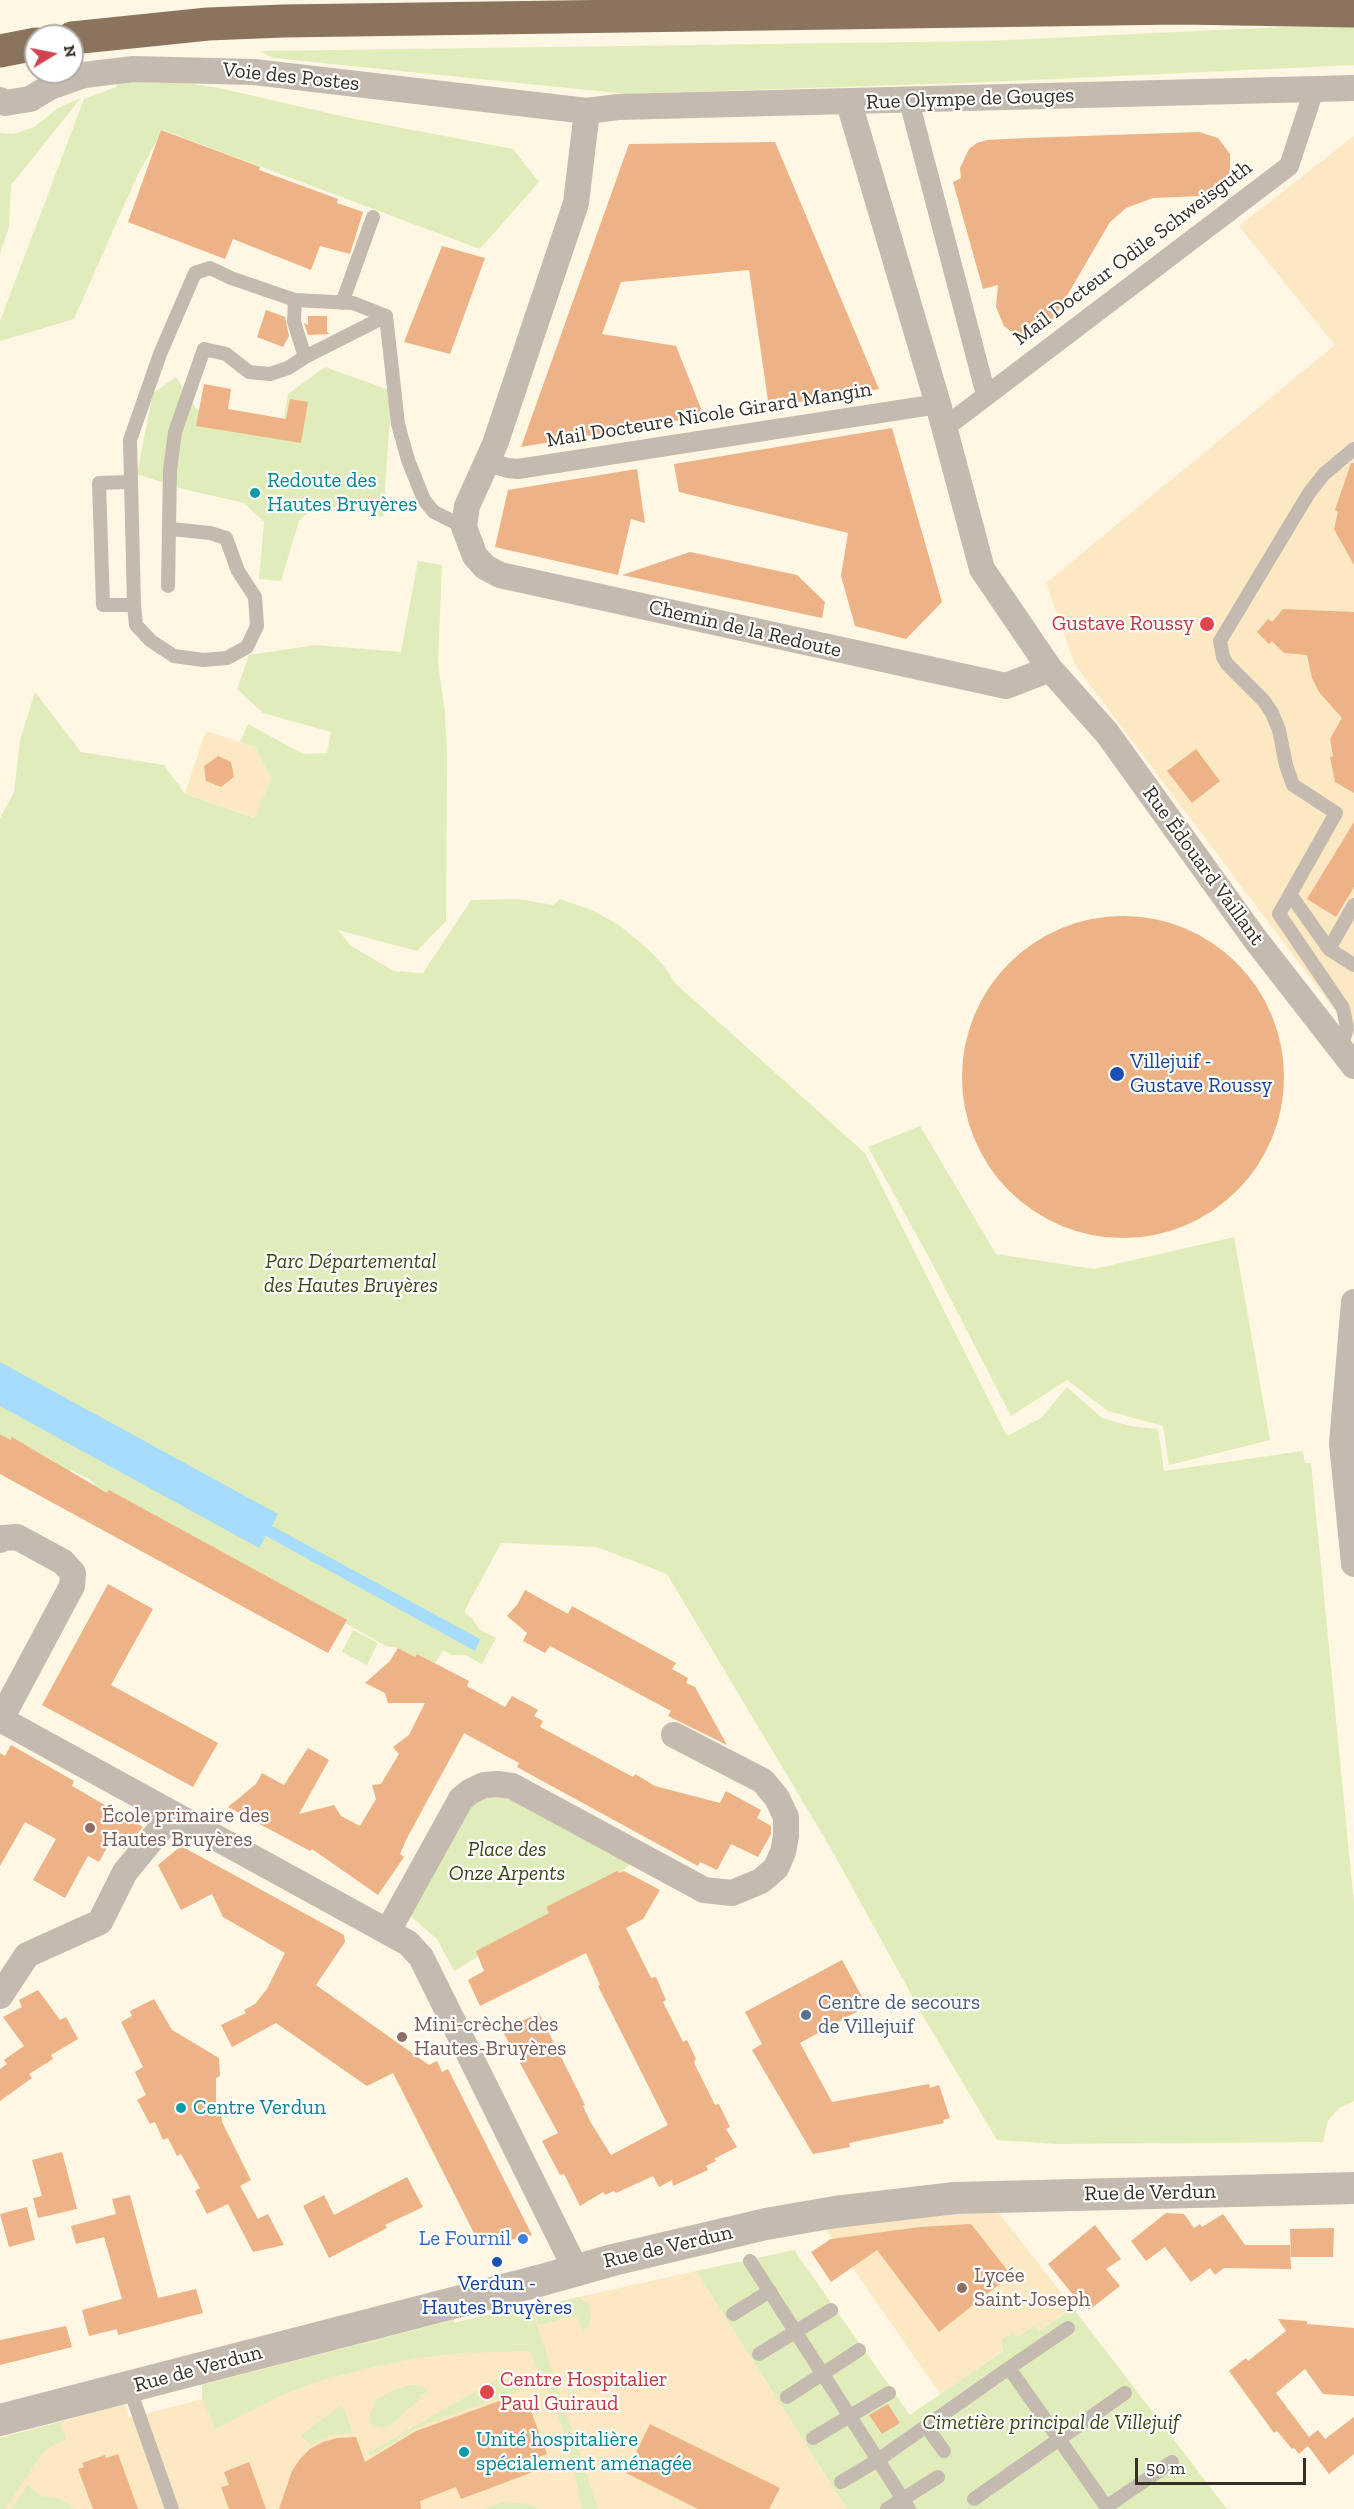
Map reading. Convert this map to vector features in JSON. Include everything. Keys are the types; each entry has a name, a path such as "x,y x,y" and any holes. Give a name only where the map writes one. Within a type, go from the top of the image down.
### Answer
{"highway":[{"path":"1180,8 1237,0"},
{"path":"84,37 208,24 283,21 1180,8 1354,11"},
{"path":"0,51 24,46"}],"street":[{"name":"Voie des Postes","path":"0,100 5,103 30,99 50,87 84,75 133,69 216,69 587,111"},
{"name":"Rue Olympe de Gouges","path":"587,111 618,107 1354,88"},
{"name":"Mail Docteur Odile Schweisguth","path":"941,416 986,395 1289,166 1314,90"},
{"path":"909,101 986,395"},
{"name":"Rue Édouard Vaillant","path":"849,102 941,416 982,568 1050,669 1107,733 1255,939 1347,1058"},
{"path":"464,527 467,506 488,462 576,203 587,111"},
{"name":"Mail Docteure Nicole Girard Mangin","path":"488,462 518,469 941,416"},
{"name":"Chemin de la Redoute","path":"464,527 468,543 475,556 485,567 500,575 1006,686 1050,669"},
{"path":"1354,1302 1342,1443 1354,1564"},
{"path":"0,1540 17,1537 63,1562 73,1573 72,1586 1,1719 408,1943 421,1957 576,2270"},
{"path":"388,1931 461,1799 484,1785 512,1786 704,1890 732,1893 761,1881 776,1868 783,1852 786,1817 777,1798 763,1781 674,1735"},
{"path":"0,1996 27,1955 100,1922 125,1872 172,1815"},
{"name":"Rue de Verdun","path":"0,2420 576,2270 766,2224 836,2212 971,2198 1354,2188"}],"lane":[{"path":"342,303 373,217"},
{"path":"171,529 210,533 226,538 238,571 255,597 257,626 247,647 227,658 203,660 174,656 151,641 136,625 134,604 129,482 130,440 160,354 195,273 210,268 231,278 295,300 353,303 386,316"},
{"path":"295,300 294,322 305,357"},
{"path":"168,586 171,529 170,470 175,432 204,349 226,354 249,372 270,374 288,368 386,316"},
{"path":"386,316 398,424 408,460 424,500 434,512 464,527"},
{"path":"1347,1058 1347,1028 1343,1008 1279,914 1336,813 1293,785 1287,771 1279,730 1272,713 1264,701 1227,664 1222,657 1220,641 1309,493 1324,474 1354,449"},
{"path":"129,482 99,483 103,605 134,604"},
{"path":"1290,894 1329,949 1354,965"},
{"path":"1329,949 1354,905"},
{"path":"750,2261 906,2504"},
{"path":"734,2314 770,2291"},
{"path":"759,2354 831,2310"},
{"path":"841,2482 878,2460 1068,2328"},
{"path":"787,2397 859,2350"},
{"path":"1009,2368 1107,2508 1172,2462"},
{"path":"129,2387 172,2509"},
{"path":"813,2438 889,2393"},
{"path":"974,2499 1125,2393"},
{"path":"926,2426 944,2451"},
{"path":"887,2509 906,2504 938,2477"}],"shaded area":[{"name":"Gustave Roussy","path":"1354,136 1354,1036 1075,665 1046,583 1335,345 1239,226"},
{"path":"206,731 255,747 271,778 256,818 185,794"},
{"name":"Lycée Saint-Joseph","path":"999,2213 1073,2308 1039,2331 1034,2326 1017,2337 1013,2332 1002,2340 1003,2350 941,2395 824,2227 946,2214"},
{"name":"Centre Hospitalier Paul Guiraud","path":"696,2271 847,2509 0,2509 0,2438 125,2404 129,2417 145,2414 202,2399 202,2385 453,2320 454,2323 532,2303 534,2307"}],"green space":[{"path":"1281,27 1354,27 1354,65 990,82 627,94 273,58 260,51 987,41"},
{"path":"124,74 219,88 350,118 513,149 539,182 480,249 163,130 138,174 74,319 0,341 0,321 84,99 116,87"},
{"path":"81,98 11,185 9,227 0,254 0,133 14,134 34,127 58,108"},
{"path":"325,367 392,391 383,517 317,504 299,521 281,581 259,579 264,522 244,503 179,488 137,474 153,393 176,377 197,410 283,424 288,394"},
{"name":"Parc Départemental des Hautes Bruyères","path":"418,561 442,565 438,663 445,712 447,755 446,921 417,951 338,930 351,946 394,971 423,973 471,900 518,899 553,905 560,899 592,910 619,925 649,950 664,966 675,983 865,1153 1007,1436 1041,1418 1067,1387 1102,1418 1130,1426 1158,1429 1164,1471 1303,1451 1305,1463 1311,1463 1354,1904 1354,2101 1339,2108 1328,2121 1323,2142 1056,2144 997,2140 923,2016 834,1854 667,1574 597,1547 501,1543 464,1612 472,1618 479,1629 496,1638 482,1664 465,1655 451,1655 443,1650 435,1663 417,1654 415,1657 398,1648 386,1646 109,1491 107,1493 93,1485 94,1482 71,1470 69,1472 55,1464 56,1462 12,1438 10,1440 0,1436 0,818 14,792 20,740 35,692 81,752 164,765 185,794 255,818 271,778 255,747 240,742 248,724 303,754 327,753 331,732 263,713 237,689 249,655 316,645 401,652"},
{"path":"920,1126 996,1254 1094,1269 1234,1237 1270,1440 1169,1465 1163,1426 1108,1411 1067,1380 1011,1416 932,1263 868,1147"},
{"path":"353,1630 378,1643 367,1665 342,1652"},
{"name":"Place des Onze Arpents","path":"505,1793 631,1863 623,1871 547,1907 549,1913 477,1951 479,1956 454,1971 437,1939 408,1914 470,1803 477,1798"},
{"name":"Cimetière principal de Villejuif","path":"794,2250 910,2415 1003,2351 1001,2340 1014,2331 1017,2337 1034,2326 1039,2331 1073,2308 1227,2509 847,2509 696,2271"},
{"path":"579,2297 589,2304 591,2315 589,2325 582,2332 578,2315 539,2325 533,2307"},
{"path":"530,2304 598,2509 582,2509 568,2444 552,2399 529,2351 462,2353 416,2358 365,2369 322,2380 280,2396 215,2429 202,2398 202,2385 453,2320 454,2323"},
{"path":"502,2376 521,2390 423,2425 370,2456 368,2453"},
{"path":"411,2385 423,2386 428,2392 420,2395 421,2398 390,2426 381,2428 370,2423 369,2416 376,2400 393,2390"},
{"path":"342,2405 353,2433 332,2435 310,2445 301,2435"},
{"path":"60,2422 66,2440 51,2446 42,2454 5,2509 0,2509 0,2438"},
{"path":"28,2485 40,2496 61,2499 75,2509 11,2509"},
{"path":"506,2502 528,2504 540,2509 485,2509"}],"water":[{"path":"0,1362 278,1514 272,1526 480,1639 475,1651 266,1536 259,1548 0,1406"}],"building":[{"path":"161,130 260,167 259,170 338,199 337,203 363,212 350,254 320,246 311,270 233,239 225,259 128,222"},
{"path":"1199,132 1218,138 1230,154 1230,174 1219,190 1200,196 1153,198 1126,208 1110,222 1051,323 1033,335 1013,333 1004,326 996,307 998,285 983,289 953,182 961,178 960,168 969,149 987,140"},
{"path":"775,142 879,389 769,407 749,270 621,282 602,334 676,346 704,416 521,447 629,144"},
{"path":"442,246 485,258 450,354 404,342"},
{"path":"266,310 285,317 289,336 283,347 257,337"},
{"path":"308,316 327,316 327,332 330,334 308,335 304,323 308,325"},
{"path":"204,384 231,389 228,409 286,419 290,399 308,402 301,443 196,426"},
{"path":"892,428 942,602 906,639 855,626 841,576 848,533 679,492 674,464"},
{"path":"1351,463 1354,463 1354,565 1334,529 1338,512 1335,510"},
{"path":"637,469 645,523 631,519 618,575 495,547 508,490"},
{"path":"690,552 797,575 825,602 822,618 622,575"},
{"path":"1283,609 1354,612 1354,793 1335,782 1330,757 1333,756 1330,739 1342,718 1319,692 1312,678 1307,655 1284,653 1272,641 1269,644 1257,632 1268,619 1272,622"},
{"path":"1196,749 1220,781 1192,803 1167,771"},
{"path":"218,756 231,762 234,777 221,787 206,781 204,766"},
{"path":"1354,822 1354,887 1336,917 1307,899"},
{"name":"Villejuif - Gustave Roussy","path":"1107,916 1139,916 1170,922 1199,935 1225,952 1248,975 1265,1001 1278,1030 1284,1061 1284,1093 1278,1124 1272,1139 1257,1167 1225,1202 1199,1219 1170,1232 1139,1238 1107,1238 1076,1232 1047,1219 1021,1202 998,1179 981,1153 968,1124 962,1093 962,1061 968,1030 981,1001 998,975 1021,952 1047,935 1076,922"},
{"path":"0,1434 10,1440 12,1437 107,1493 109,1490 347,1620 328,1653 0,1474"},
{"path":"108,1584 153,1609 111,1685 218,1743 193,1787 42,1705"},
{"path":"525,1590 568,1614 572,1606 676,1663 672,1669 688,1678 686,1683 695,1687 727,1745 668,1716 671,1711 550,1646 545,1653 523,1641 527,1633 507,1616 517,1605"},
{"path":"398,1648 415,1657 417,1654 469,1681 467,1686 505,1707 512,1696 529,1705 538,1710 534,1716 543,1721 540,1727 633,1777 635,1774 655,1786 720,1803 726,1791 761,1810 757,1818 771,1826 771,1834 758,1857 731,1844 717,1870 700,1862 698,1866 517,1767 519,1763 464,1733 406,1840 400,1854 404,1857 378,1895 312,1849 310,1851 228,1807 256,1784 262,1773 284,1785 308,1748 329,1760 299,1814 334,1805 341,1816 360,1826 376,1799 372,1785 381,1784 399,1754 393,1747 409,1735 425,1703 388,1703 385,1693 365,1683 390,1661"},
{"name":"École primaire des Hautes Bruyères","path":"11,1745 74,1781 72,1786 143,1827 124,1849 110,1842 99,1862 88,1856 65,1898 33,1880 56,1839 25,1822 0,1866 0,1753 5,1756"},
{"path":"181,1846 344,1935 345,1942 316,1985 429,2065 437,2061 442,2072 448,2069 532,2235 501,2242 498,2236 480,2245 393,2073 367,2086 276,2023 232,2047 221,2025 246,2013 244,2010 255,2004 267,1989 285,1953 223,1917 212,1894 181,1910 158,1865"},
{"path":"617,1871 619,1873 624,1871 660,1890 643,1919 626,1928 651,1978 656,1977 666,2000 663,2002 683,2042 687,2040 696,2059 695,2065 715,2105 719,2104 730,2127 726,2129 737,2147 714,2159 716,2161 706,2166 708,2170 673,2186 672,2180 659,2187 653,2176 616,2193 614,2191 605,2195 603,2192 580,2206 564,2174 560,2175 542,2141 558,2133 502,2030 539,2013 585,2105 583,2106 591,2123 611,2155 668,2125 598,1986 600,1985 586,1953 480,2006 468,1980 484,1971 476,1951 549,1913 546,1907"},
{"path":"842,1960 867,2006 800,2043 832,2102 929,2084 930,2088 939,2085 950,2118 943,2120 944,2123 849,2143 850,2147 813,2154 752,2050 762,2044 745,2012"},
{"path":"38,1990 60,2020 66,2017 78,2039 51,2055 53,2059 29,2074 32,2078 0,2101 0,2069 7,2064 4,2060 24,2046 3,2017 22,2007 19,2000"},
{"name":"Centre Verdun","path":"154,1999 172,2030 219,2058 220,2076 216,2078 216,2102 221,2103 222,2122 251,2180 240,2186 258,2219 268,2214 284,2245 253,2252 228,2204 207,2214 195,2191 200,2188 181,2154 177,2156 168,2138 163,2140 155,2122 150,2124 137,2100 146,2095 135,2072 143,2067 121,2022 132,2016 130,2011"},
{"path":"62,2152 77,2209 38,2218 33,2198 42,2196 32,2160"},
{"path":"407,2177 423,2207 385,2225 387,2228 329,2258 303,2206 324,2195 334,2215"},
{"path":"130,2195 158,2298 196,2289 203,2313 118,2335 117,2329 89,2336 82,2310 122,2299 104,2237 76,2244 71,2226 116,2214 112,2199"},
{"path":"27,2207 35,2240 9,2247 0,2214"},
{"path":"1166,2213 1184,2214 1194,2228 1200,2224 1202,2227 1223,2214 1245,2245 1290,2245 1291,2269 1224,2268 1215,2275 1210,2268 1191,2282 1165,2247 1146,2261 1131,2241"},
{"path":"971,2224 1011,2275 939,2332 877,2250 831,2282 811,2252 831,2239 920,2227"},
{"path":"1095,2225 1121,2259 1106,2269 1120,2286 1089,2310 1077,2294 1074,2296 1048,2264"},
{"path":"1334,2228 1333,2257 1291,2257 1290,2229"},
{"path":"1278,2319 1354,2328 1354,2396 1323,2394 1305,2369 1276,2393 1309,2437 1318,2430 1325,2439 1354,2417 1354,2454 1329,2474 1308,2446 1299,2454 1277,2431 1274,2433 1229,2371 1246,2358 1248,2361 1286,2331"},
{"path":"66,2326 72,2347 0,2365 0,2340"},
{"name":"Unité hospitalière spécialement aménagée","path":"505,2399 509,2410 528,2403 547,2454 528,2461 533,2472 461,2499 456,2487 420,2501 421,2509 279,2509 292,2471 310,2449 323,2442 337,2438 356,2437 365,2462 416,2431"},
{"path":"888,2404 900,2423 882,2434 869,2415"},
{"path":"650,2424 780,2488 769,2509 698,2509 626,2473"},
{"path":"118,2454 138,2509 93,2509 78,2469 84,2467 82,2463 105,2455 106,2458"},
{"path":"249,2462 266,2509 229,2509 221,2487 229,2485 224,2472"}],"place":[{"name":"Redoute des Hautes Bruyères","path":"255,493"},
{"name":"Gustave Roussy","path":"1207,624"},
{"name":"Villejuif - Gustave Roussy","path":"1117,1074"},
{"name":"École primaire des Hautes Bruyères","path":"90,1828"},
{"name":"Centre de secours de Villejuif","path":"806,2015"},
{"name":"Mini-crèche des Hautes-Bruyères","path":"402,2037"},
{"name":"Centre Verdun","path":"181,2108"},
{"name":"Le Fournil","path":"523,2239"},
{"name":"Verdun - Hautes Bruyères","path":"497,2262"},
{"name":"Lycée Saint-Joseph","path":"962,2288"},
{"name":"Centre Hospitalier Paul Guiraud","path":"487,2392"},
{"name":"Unité hospitalière spécialement aménagée","path":"464,2452"}]}
